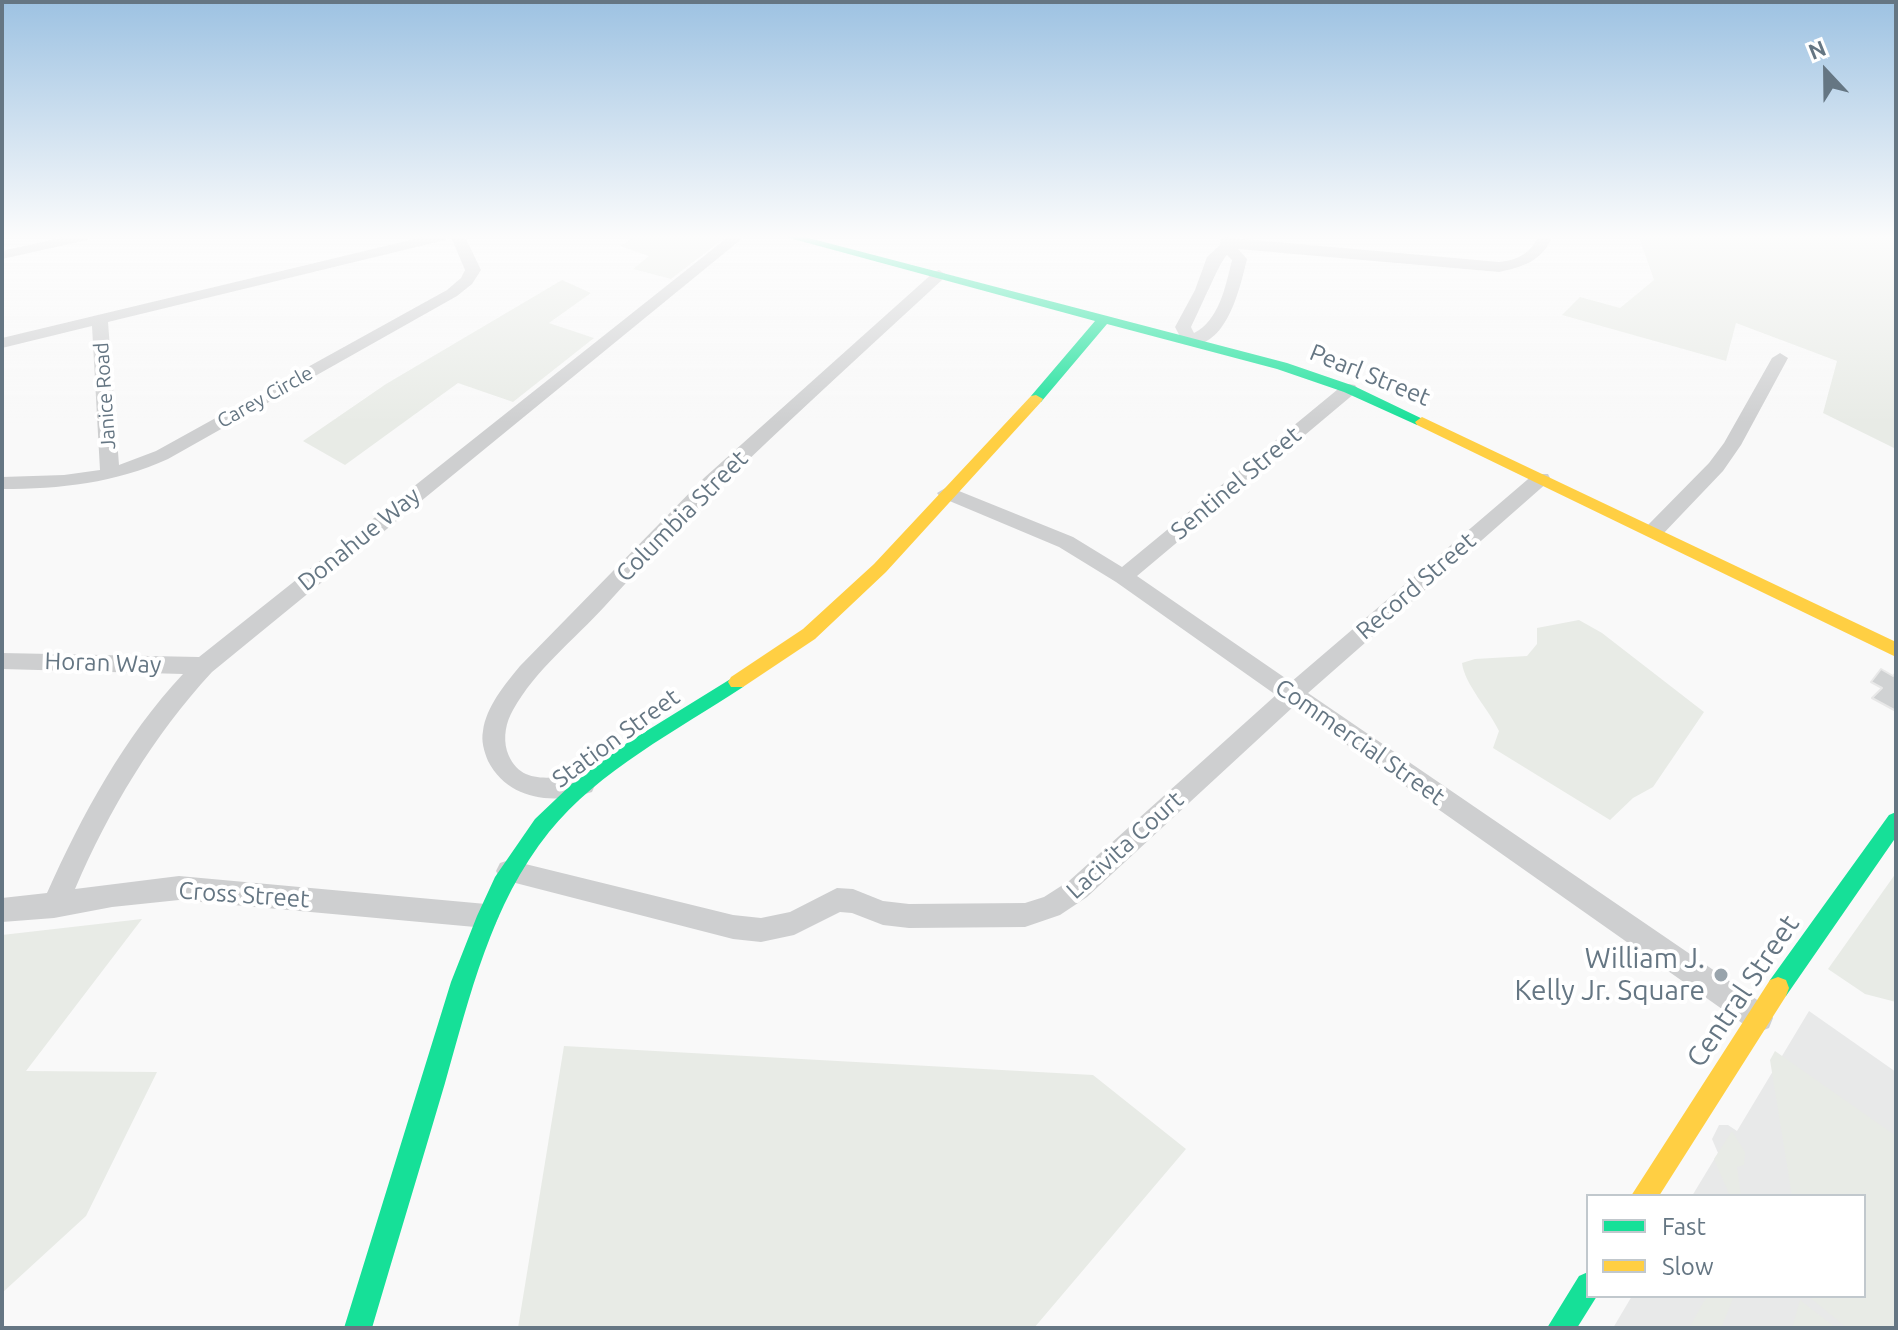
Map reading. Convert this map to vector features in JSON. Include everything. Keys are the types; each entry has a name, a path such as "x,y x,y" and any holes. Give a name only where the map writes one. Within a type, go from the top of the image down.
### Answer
{"main road":[{"name":"Pearl Street","path":"1029,299 1282,366 1349,389 1654,531 1896,650"},
{"name":"Station Street","path":"358,1328 462,984 486,916 509,871 543,824 583,785 809,634 880,568 1043,392 1104,319"},
{"name":"Central Street","path":"1645,1194 1797,958 1896,821"},
{"path":"1561,1328 1586,1288"}],"street":[{"path":"2,343 183,299"},
{"name":"Carey Circle","path":"2,483 67,482 110,474 162,455 441,299"},
{"name":"Donahue Way","path":"54,906 89,832 161,714 204,666 660,299"},
{"name":"Columbia Street","path":"543,824 536,800 497,757 493,745 498,717 521,683 679,513 913,299"},
{"path":"1198,299 1183,327 1190,341 1213,330 1228,299"},
{"name":"Janice Road","path":"100,319 110,474"},
{"path":"1654,531 1716,467 1754,410 1780,358"},
{"name":"Sentinel Street","path":"1123,577 1349,389"},
{"name":"Record Street","path":"1291,695 1541,478"},
{"name":"Commercial Street","path":"947,493 1053,535 1123,577 1759,1018"},
{"name":"Horan Way","path":"2,661 204,666"},
{"name":"Lacivita Court","path":"509,871 733,927 761,930 794,923 837,900 853,901 883,913 909,916 1025,915 1039,912 1078,889 1291,695"},
{"path":"523,783 551,790 583,785"},
{"name":"Cross Street","path":"2,910 54,906 143,890 179,888 486,916"}],"shaded area":[{"path":"530,299 583,299 549,323 594,338 513,402 458,383 345,465 303,441 386,384"},
{"path":"1578,299 1620,308 1631,299 1896,299 1896,449 1823,413 1837,361 1736,323 1726,361 1562,315"},
{"path":"1579,620 1602,633 1704,712 1653,787 1633,798 1610,820 1493,748 1499,731 1468,680 1462,663 1475,659 1527,656 1537,644 1537,628"},
{"path":"1896,873 1896,1002 1865,994 1828,969"},
{"path":"142,919 26,1071 157,1072 86,1216 2,1293 2,935"},
{"path":"1809,1011 1896,1072 1896,1328 1613,1328 1631,1298 1866,1298 1866,1194 1693,1194 1718,1153 1712,1139 1719,1125 1728,1125 1737,1131"},
{"path":"564,1046 1093,1075 1186,1149 1034,1328 518,1328"},
{"path":"1775,1051 1896,1136 1896,1328 1847,1328 1810,1298 1866,1298 1866,1194 1792,1194 1770,1060"},
{"path":"1732,1131 1745,1152 1744,1165 1737,1167 1741,1194 1729,1194 1714,1159"},
{"path":"1706,1298 1733,1298 1721,1328 1689,1328"},
{"path":"1800,1300 1836,1328 1792,1328"}],"building":[{"path":"1881,669 1893,676 1896,672 1896,711 1872,698 1882,688 1871,682"}],"traffic: fast":[{"path":"1028,299 1282,366 1349,389 1422,422"},
{"path":"1036,399 1104,319"},
{"path":"358,1328 463,982 503,884 542,825 583,786 634,748 737,682"},
{"path":"1778,988 1896,821"},
{"path":"1561,1328 1586,1288"}],"traffic: slow":[{"path":"737,682 809,634 880,568 1036,399"},
{"path":"1422,422 1896,650"},
{"path":"1645,1194 1778,988"}],"place":[{"name":"William J. Kelly Jr. Square","path":"1721,975"}]}
